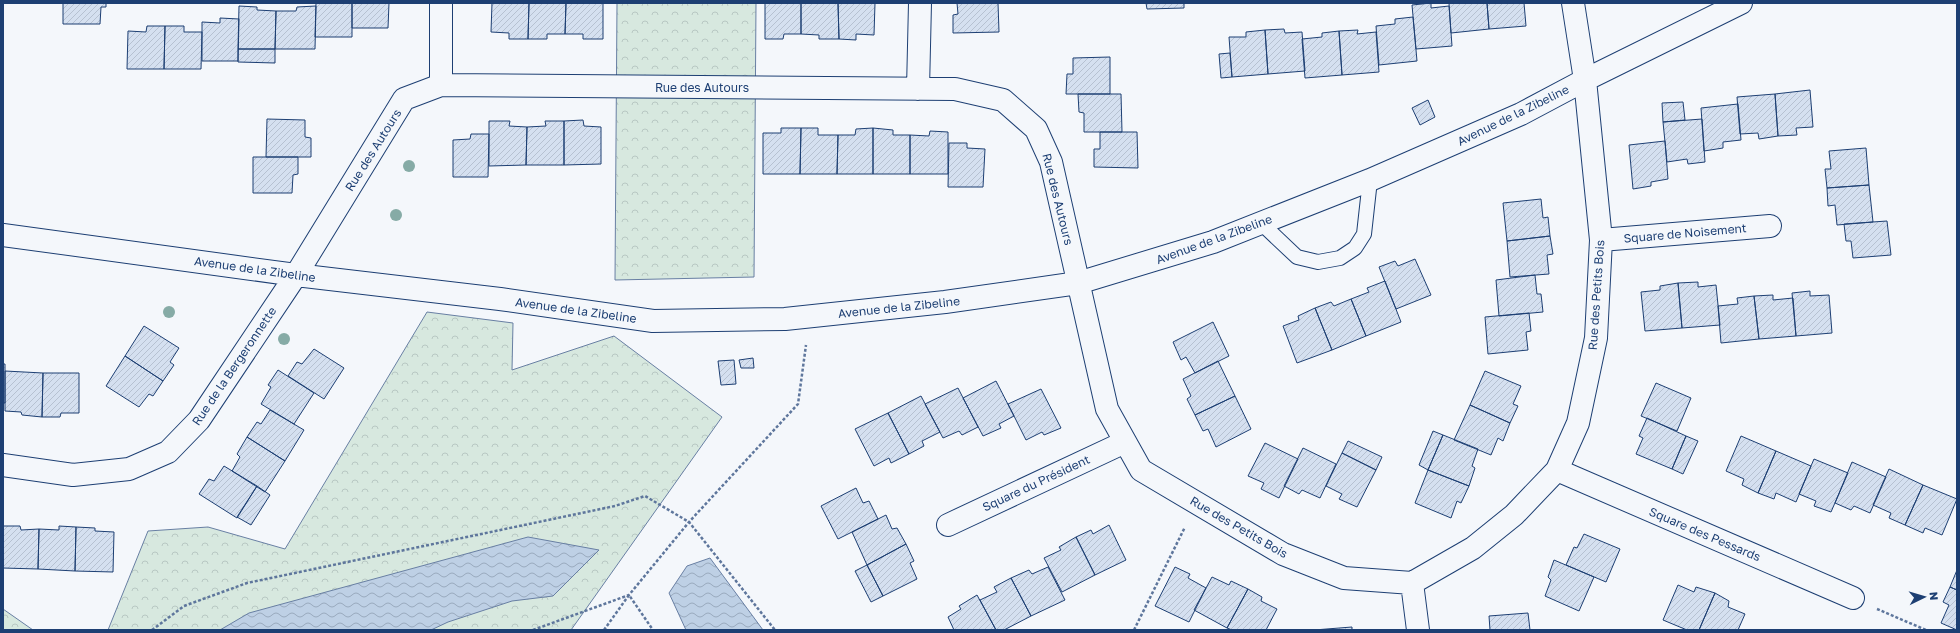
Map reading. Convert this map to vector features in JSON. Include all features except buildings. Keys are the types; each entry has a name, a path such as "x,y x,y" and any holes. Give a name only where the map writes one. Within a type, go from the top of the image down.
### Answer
{"street":[{"path":"441,3 441,85"},
{"path":"918,89 920,3"},
{"name":"Rue des Petits Bois","path":"1078,283 1107,409 1141,470 1283,554 1344,578 1412,583 1473,548 1514,515 1558,470 1578,422 1596,338 1601,240 1584,80 1573,3"},
{"name":"Avenue de la Zibeline","path":"3,235 296,275 500,298 653,321 763,320 945,302 1078,283 1213,242 1370,180 1521,114 1584,80 1741,3"},
{"name":"Rue des Autours","path":"296,275 404,99 441,85 955,89 1003,100 1036,129 1051,162 1078,283"},
{"name":"Square de Noisement","path":"1601,240 1770,226"},
{"name":"Rue de la Bergeronnette","path":"3,465 74,475 129,469 168,452 199,420 296,275"},
{"name":"Square du Président","path":"948,525 1125,442"},
{"name":"Square des Pessards","path":"1558,470 1853,598"},
{"path":"1412,583 1418,630"}],"lane":[{"path":"1261,223 1296,257 1318,262 1340,258 1355,248 1364,234 1370,180"}],"path":[{"path":"604,630 629,595 689,522 798,404 810,316"},
{"path":"152,630 184,606 247,583 608,507 646,496 689,522 776,630"},
{"path":"1134,630 1197,503"},
{"path":"533,630 629,595"},
{"path":"629,595 653,630"},
{"path":"1853,598 1926,630"}],"green space":[{"path":"617,3 756,3 754,277 615,280"},
{"path":"427,312 513,323 512,370 614,336 722,417 571,630 108,630 148,531 208,527 285,549"},
{"path":"3,609 33,630 3,630"}],"water":[{"path":"528,537 599,550 553,596 512,601 448,622 431,630 220,630 249,613"},
{"path":"710,558 763,630 686,630 669,593 687,566"}]}
